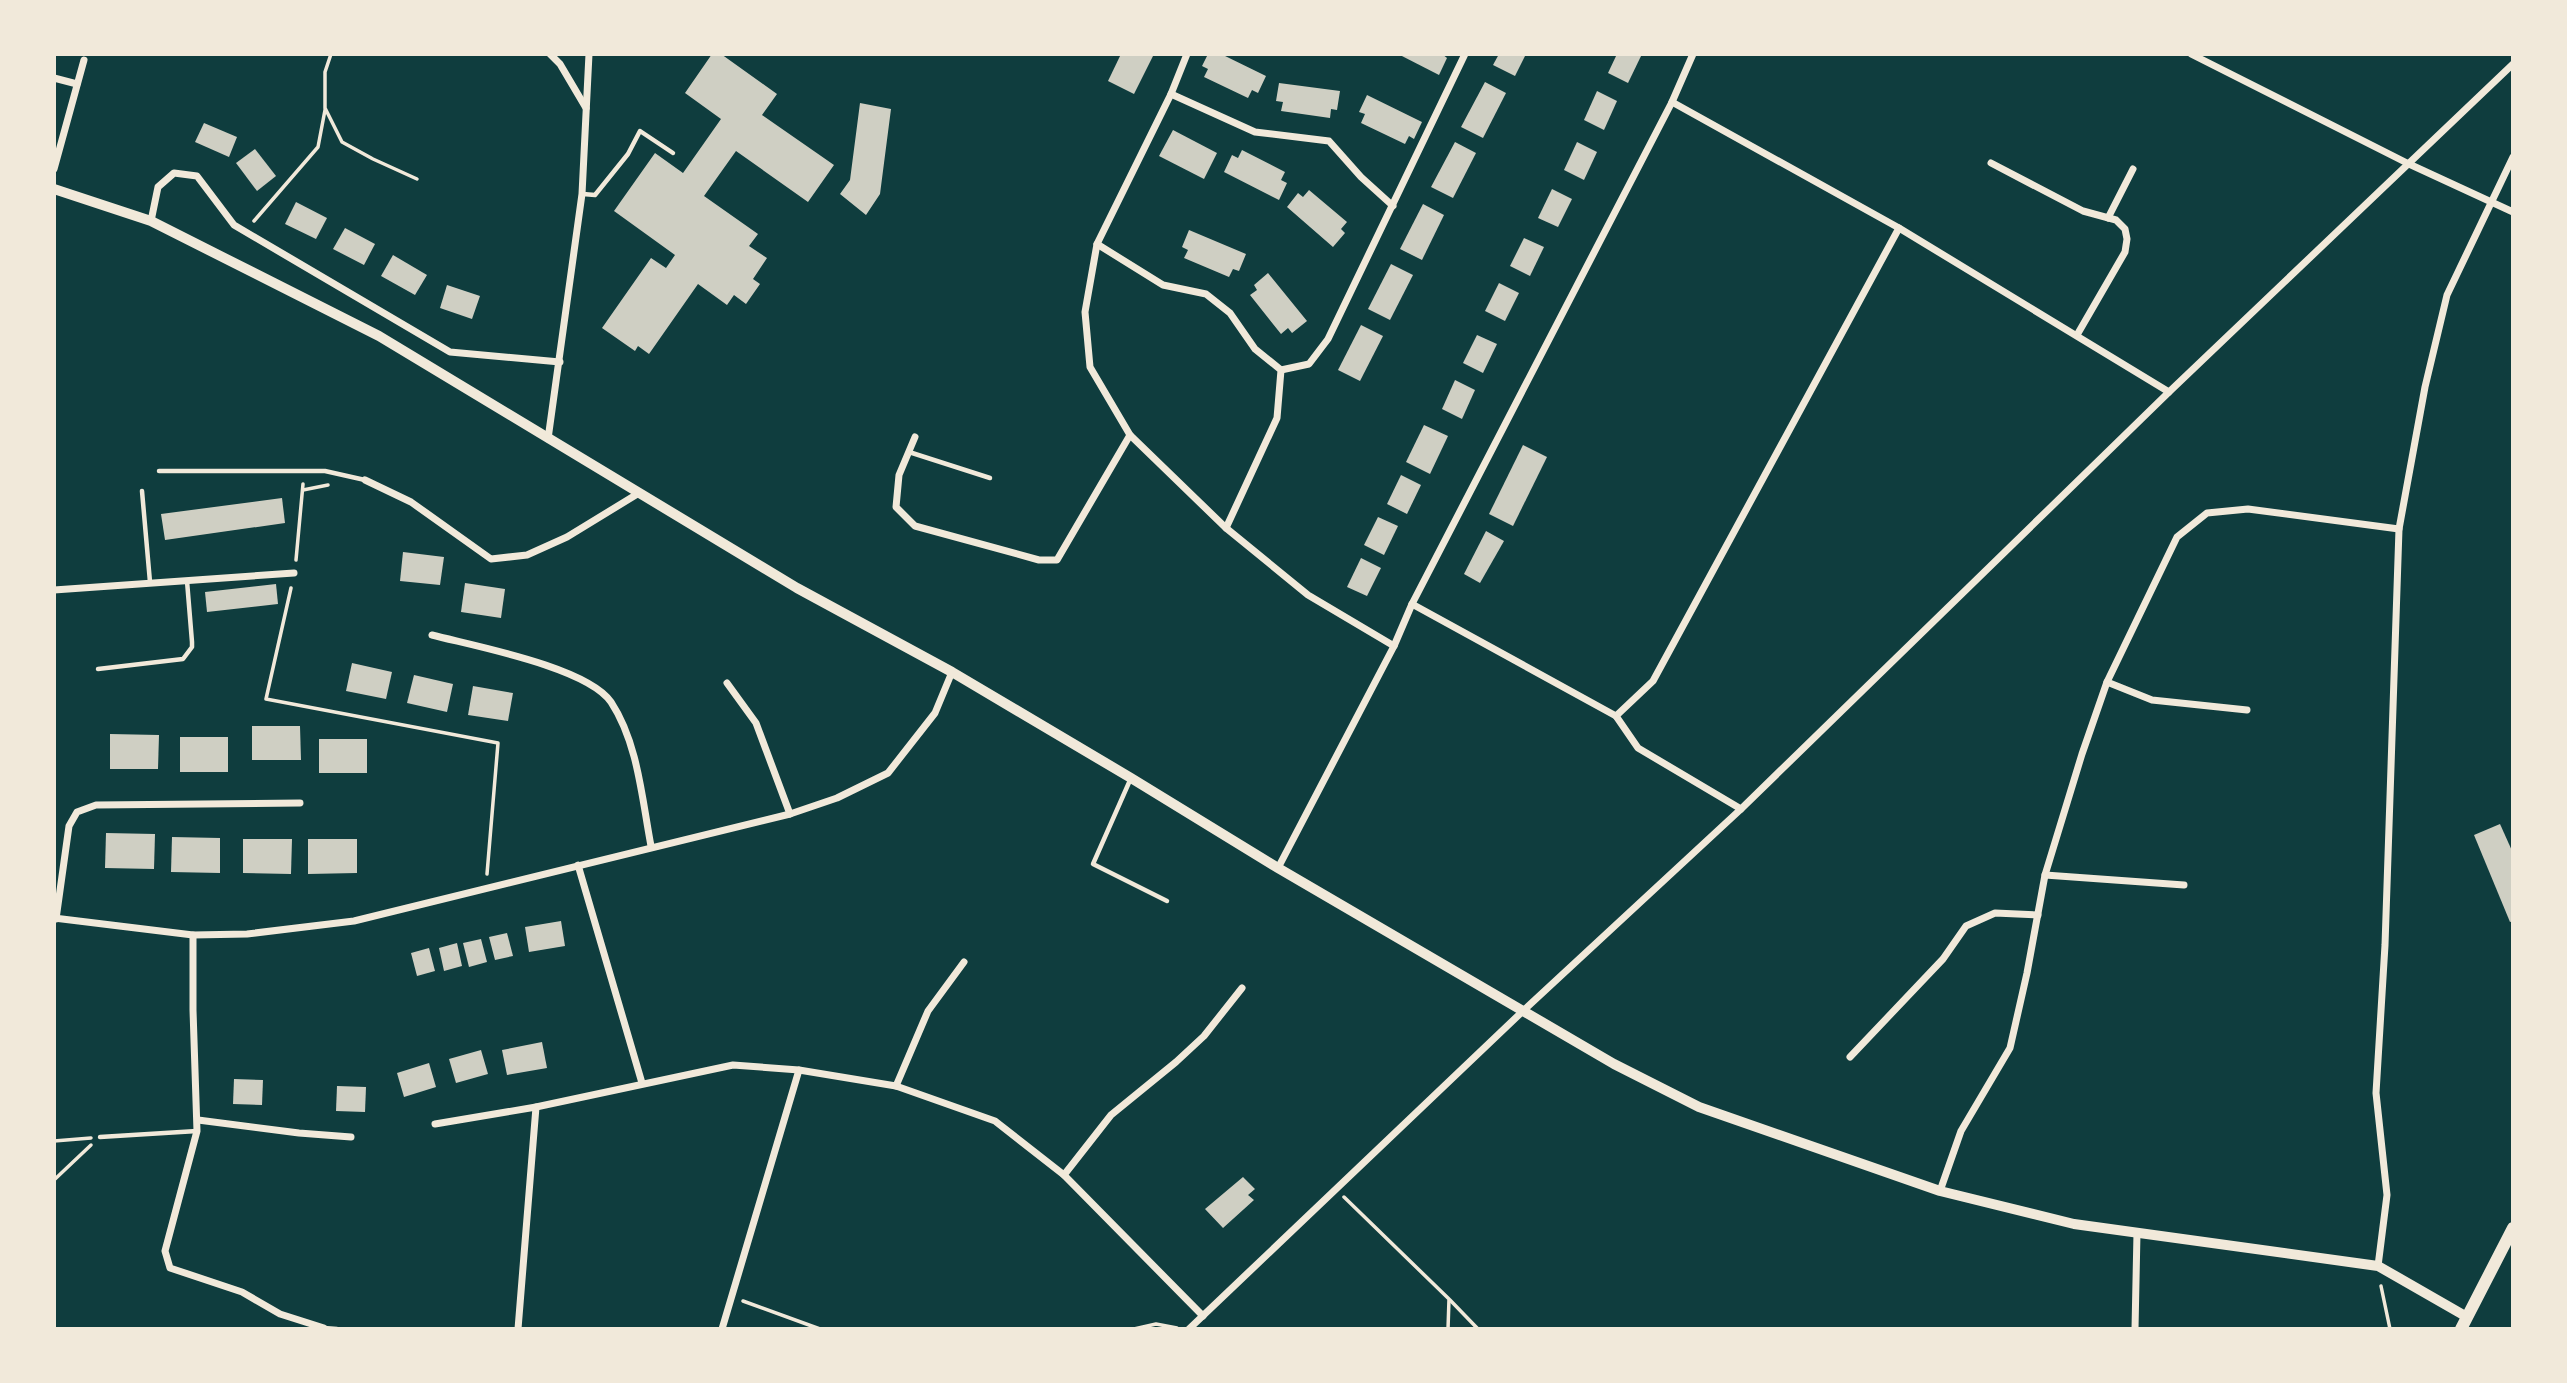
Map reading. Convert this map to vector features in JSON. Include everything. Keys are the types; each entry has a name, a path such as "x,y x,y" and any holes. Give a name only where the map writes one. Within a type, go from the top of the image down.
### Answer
{"main road":[{"path":"2464,1323 2513,1228"}],"street":[{"path":"550,54 560,64 586,108"},
{"path":"548,439 582,194 589,54"},
{"path":"1187,54 1171,94 1097,244 1085,312 1090,367 1130,435 1226,528 1308,595 1394,646"},
{"path":"1281,370 1310,364 1328,340 1465,54"},
{"path":"1278,868 1672,102 1693,54"},
{"path":"2191,54 2409,164 2513,212"},
{"path":"54,169 84,60"},
{"path":"1189,1329 1524,1010 1741,809 2169,392 2513,64"},
{"path":"54,78 77,84"},
{"path":"1171,94 1255,132 1329,141 1361,177 1393,206"},
{"path":"1672,102 1899,228 2169,392"},
{"path":"2378,1266 2387,1195 2376,1093 2385,945 2399,529 2425,387 2447,295 2490,200 2513,157"},
{"path":"1991,163 2083,211 2116,219 2125,229 2125,252 2077,335"},
{"path":"2108,218 2133,169"},
{"path":"151,221 159,187 174,173 197,176 234,225 450,352 560,362"},
{"path":"54,189 151,221 379,336 797,588 952,672 1278,868 1614,1064 1699,1107 1940,1191 2074,1224 2378,1266 2464,1323"},
{"path":"1616,716 1653,681 1899,228"},
{"path":"1097,244 1163,285 1206,294 1230,313 1255,349 1281,370"},
{"path":"1226,528 1277,418 1281,370"},
{"path":"915,438 899,475 896,506 915,526 1039,561 1057,559 1130,435"},
{"path":"365,481 411,502 491,559 527,555 567,537 639,494"},
{"path":"1940,1191 1961,1131 2010,1048 2028,974 2045,875 2082,754 2108,682 2177,537 2207,513 2248,509 2399,529"},
{"path":"54,590 294,573"},
{"path":"1412,604 1616,716 1638,748 1741,809"},
{"path":"432,635 547,667 586,682 610,701 630,743 651,846"},
{"path":"300,803 96,805 78,812 69,826 55,918 193,935 247,934 354,921 790,814 837,798 888,773 935,713 952,672"},
{"path":"2108,682 2152,699 2248,710"},
{"path":"727,683 756,723 790,814"},
{"path":"578,865 642,1083"},
{"path":"2045,875 2184,885"},
{"path":"1850,1057 1943,959 1966,926 1995,913 2038,915"},
{"path":"193,935 192,1010 198,1120 165,1251 170,1268 242,1292 280,1314 324,1328"},
{"path":"896,1086 928,1011 964,962"},
{"path":"1064,1175 1111,1115 1176,1062 1204,1035 1242,988"},
{"path":"435,1124 536,1107 733,1065 799,1070 896,1086 995,1122 1064,1175 1203,1316"},
{"path":"722,1329 799,1070"},
{"path":"518,1329 536,1107"},
{"path":"198,1120 351,1138"},
{"path":"2135,1329 2137,1233"}],"lane":[{"path":"582,194 595,195 628,154 640,131 673,153"},
{"path":"908,452 990,478"},
{"path":"159,471 325,471 365,481"},
{"path":"142,491 150,583"},
{"path":"98,668 183,659 192,647 187,580"},
{"path":"1131,778 1093,864 1167,901"},
{"path":"100,1137 197,1131"},
{"path":"324,1328 337,1329"}],"path":[{"path":"244,231 318,147 325,108 326,72 331,54"},
{"path":"325,108 342,142 417,179"},
{"path":"305,471 294,573 266,699 498,743 485,887"},
{"path":"54,1141 100,1137"},
{"path":"54,1180 100,1137"},
{"path":"1336,1190 1478,1329"},
{"path":"2378,1266 2390,1329"},
{"path":"731,1296 820,1329"},
{"path":"1448,1329 1449,1299"},
{"path":"1134,1329 1156,1324 1179,1329"}],"building":[{"path":"712,54 721,54 777,94 762,115 834,165 808,202 736,151 704,196 758,234 749,246 767,258 753,279 760,284 746,304 734,295 727,305 698,284 649,354 638,346 635,351 602,328 651,258 666,268 675,255 614,211 655,153 683,173 721,119 685,93"},
{"path":"1121,54 1154,54 1134,94 1108,81"},
{"path":"1208,54 1221,54 1266,76 1258,93 1252,90 1248,98 1204,77 1208,69 1202,66"},
{"path":"1398,54 1442,54 1447,58 1439,75"},
{"path":"1499,54 1526,54 1515,76 1493,65"},
{"path":"1617,54 1642,54 1628,83 1608,73"},
{"path":"1485,82 1506,93 1483,138 1461,127"},
{"path":"1279,83 1340,91 1337,110 1331,109 1330,118 1281,111 1283,102 1276,101"},
{"path":"1597,91 1617,101 1604,130 1584,120"},
{"path":"1367,95 1422,122 1414,139 1409,136 1405,144 1361,123 1365,114 1359,112"},
{"path":"860,103 891,109 880,194 866,215 840,194 850,180"},
{"path":"204,123 237,137 229,157 195,142"},
{"path":"1173,130 1217,153 1204,179 1159,156"},
{"path":"1455,142 1476,153 1453,198 1431,187"},
{"path":"1577,142 1597,152 1584,180 1564,170"},
{"path":"255,149 276,176 257,191 236,163"},
{"path":"1242,150 1285,172 1281,180 1287,183 1279,200 1224,172 1232,155 1238,158"},
{"path":"1552,189 1572,199 1558,227 1538,218"},
{"path":"1309,190 1347,222 1341,229 1345,233 1333,247 1287,207 1298,193 1303,197"},
{"path":"296,202 327,218 316,239 285,224"},
{"path":"1423,204 1444,215 1422,260 1400,249"},
{"path":"345,228 375,244 364,265 333,249"},
{"path":"1189,230 1246,254 1239,271 1233,269 1229,277 1184,258 1188,250 1182,247"},
{"path":"1524,238 1544,247 1530,276 1510,266"},
{"path":"393,255 427,275 415,295 381,276"},
{"path":"1391,264 1413,275 1390,320 1368,309"},
{"path":"1268,273 1307,321 1292,333 1288,328 1281,334 1250,295 1257,290 1254,285"},
{"path":"1499,283 1519,293 1505,321 1485,311"},
{"path":"447,285 480,296 472,319 440,308"},
{"path":"1361,325 1383,336 1360,381 1338,370"},
{"path":"1477,335 1497,344 1483,373 1463,363"},
{"path":"1455,380 1475,390 1462,419 1442,409"},
{"path":"1424,425 1448,436 1430,474 1406,462"},
{"path":"1523,445 1547,457 1513,526 1489,514"},
{"path":"1401,475 1421,485 1407,514 1387,504"},
{"path":"282,498 285,523 165,540 161,514"},
{"path":"1378,517 1398,526 1384,555 1364,545"},
{"path":"1486,531 1504,541 1480,583 1464,574"},
{"path":"403,552 444,557 440,585 400,581"},
{"path":"1361,558 1381,568 1367,596 1347,587"},
{"path":"465,583 505,589 501,618 461,612"},
{"path":"276,584 278,604 207,612 205,592"},
{"path":"352,663 392,672 386,699 346,691"},
{"path":"414,675 453,684 447,712 407,703"},
{"path":"473,686 513,693 508,721 468,715"},
{"path":"252,726 300,726 301,760 252,760"},
{"path":"110,734 159,735 158,769 110,769"},
{"path":"180,737 228,737 228,772 180,772"},
{"path":"319,739 367,739 367,773 319,773"},
{"path":"2500,824 2513,853 2513,921 2510,922 2474,835"},
{"path":"106,833 155,834 154,869 105,868"},
{"path":"172,837 220,838 220,873 171,872"},
{"path":"243,839 292,839 291,874 243,873"},
{"path":"308,839 357,839 357,873 308,874"},
{"path":"561,921 565,946 529,952 525,927"},
{"path":"507,933 513,956 495,960 489,937"},
{"path":"481,939 487,962 469,967 463,943"},
{"path":"457,943 462,966 444,971 439,948"},
{"path":"429,948 435,971 417,976 411,953"},
{"path":"542,1042 547,1068 507,1075 502,1050"},
{"path":"481,1050 488,1074 456,1083 449,1059"},
{"path":"429,1063 436,1087 404,1097 397,1073"},
{"path":"234,1079 263,1080 262,1105 233,1104"},
{"path":"337,1086 366,1087 365,1112 336,1111"},
{"path":"1243,1177 1255,1189 1248,1195 1254,1200 1223,1228 1205,1209"}]}
